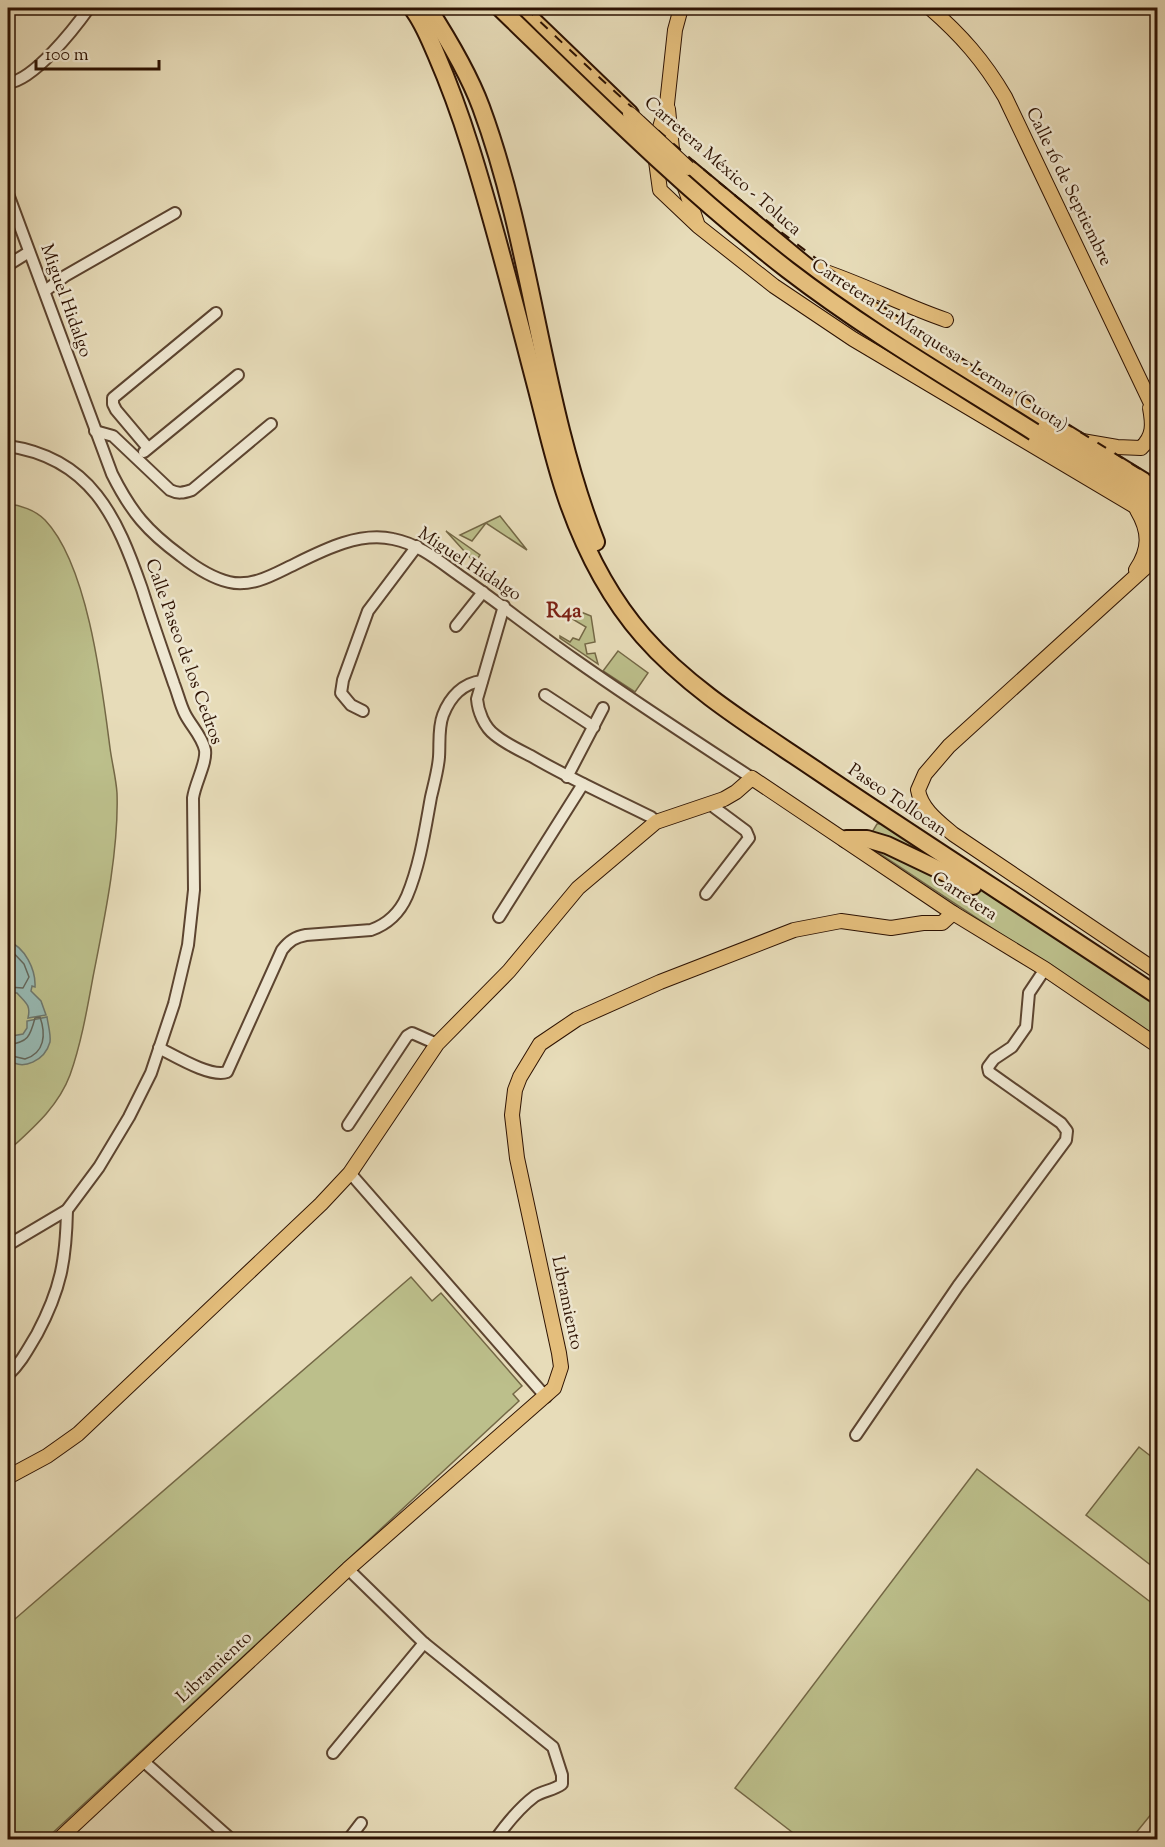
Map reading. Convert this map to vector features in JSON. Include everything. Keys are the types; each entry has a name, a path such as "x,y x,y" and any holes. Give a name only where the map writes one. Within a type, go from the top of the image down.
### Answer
{"highway":[{"path":"412,8 421,20 462,121 481,180 553,455 568,501 596,565 629,619"},
{"path":"428,8 458,58 481,106 510,203 547,372 574,478 587,519 619,589 629,619"},
{"name":"Carretera La Marquesa - Lerma (Cuota)","path":"500,8 681,180 733,227 790,272 849,315 1034,432 1158,505"},
{"name":"Carretera México - Toluca","path":"520,8 630,114"},
{"name":"Carretera México - Toluca","path":"688,168 806,266 945,359 1158,490"},
{"name":"Paseo Tollocan","path":"629,619 650,644 696,686 923,842 1158,996"},
{"path":"846,839 867,838 887,845 1044,920"}],"main road":[{"path":"681,8 675,30 668,104 672,148 698,226"},
{"name":"Calle 16 de Septiembre","path":"930,8 976,52 1005,97 1148,400"},
{"path":"668,104 658,134 655,154 660,190 698,226 774,286 853,339 1158,520"},
{"name":"Carretera México - Toluca","path":"630,114 688,168"},
{"path":"806,266 845,278 915,310 946,320"},
{"path":"1148,400 1158,418"},
{"path":"1077,441 1141,448 1152,431 1148,400"},
{"path":"1126,584 1141,561 1148,540 1145,524 1136,509"},
{"path":"1158,556 949,746 925,774 918,790 923,805 953,834 1158,972"},
{"path":"8,1477 61,1447 105,1410 321,1204 350,1173 437,1044 509,971 578,888 656,822 711,804 736,792 752,778"},
{"name":"Carretera","path":"752,778 954,913 1045,969 1158,1046"},
{"name":"Libramiento","path":"58,1839 348,1569 546,1397 558,1381 561,1367 559,1353 517,1158 512,1115 515,1090 520,1077 540,1044 578,1019 660,982 794,930 842,921 891,928 923,923 942,924 954,913"}],"street":[{"path":"8,83 18,81 51,54 89,8"},
{"name":"Miguel Hidalgo","path":"8,194 95,431 121,492 144,525 192,564 230,582 249,583 266,578 342,543 366,538 394,539 417,546 504,606 573,658 752,778"},
{"path":"45,291 65,276 176,213"},
{"path":"8,265 29,252"},
{"path":"148,448 116,410 113,398 216,313"},
{"path":"137,458 238,375"},
{"path":"95,431 113,436 170,490 183,493 192,490 271,424"},
{"name":"Calle Paseo de los Cedros","path":"8,446 45,456 68,467 80,476 103,501 126,545 182,706 205,752 194,786 194,890 188,945 174,1004 151,1073 129,1117 99,1167 67,1210 8,1245"},
{"path":"363,711 351,705 341,693 343,680 368,611 417,546"},
{"path":"456,626 483,592"},
{"path":"504,606 482,681 477,708 493,734 567,777 651,817 656,822"},
{"path":"159,1048 205,1070 221,1075 228,1072 282,950 289,942 306,935 371,930 381,926 393,916 407,896 420,854 436,775 443,715 460,689 472,682 482,681"},
{"path":"545,695 594,727"},
{"path":"567,777 603,708"},
{"path":"499,917 583,784"},
{"path":"706,894 749,838 746,831 711,804"},
{"path":"856,1435 958,1286 1066,1140 1067,1131 1061,1123 989,1072 988,1067 994,1059 1012,1047 1026,1027 1029,993 1045,969"},
{"path":"348,1125 407,1036 412,1033 437,1044"},
{"path":"350,1173 546,1397"},
{"path":"8,1375 25,1355 55,1295 66,1249 67,1210"},
{"path":"348,1569 424,1643 553,1747 562,1775 562,1784 555,1790 538,1794 514,1815 495,1839"},
{"path":"333,1753 424,1643"},
{"path":"142,1760 230,1839"},
{"path":"348,1839 361,1823"}],"green space":[{"path":"8,504 37,513 45,520 60,540 72,566 91,628 103,693 116,782 117,815 116,838 102,933 74,1063 65,1087 52,1107 8,1151"},
{"path":"500,516 527,550 486,523 472,541 460,535"},
{"path":"446,531 480,555 475,563"},
{"path":"581,612 591,616 595,642 585,644 587,654 595,653 598,664 560,638 560,636 570,642 573,638 579,640 586,627 569,617 571,613 578,617"},
{"path":"618,651 648,673 635,692 603,671"},
{"path":"886,823 1157,1004 1157,1038 873,849 871,834 877,824"},
{"path":"411,1277 432,1301 441,1293 522,1386 513,1394 519,1401 46,1839 8,1839 8,1625"},
{"path":"1139,1447 1157,1461 1157,1570 1086,1515"},
{"path":"977,1469 1157,1607 1157,1807 1131,1839 801,1839 735,1788"}],"water":[{"path":"8,941 20,948 28,960 35,980 35,987 32,986 31,991 41,1001 46,1015 28,1018 29,1010 25,1002 17,993 8,993"},
{"path":"47,1017 50,1042 43,1054 27,1064 14,1063 8,1059 8,1043 12,1036 23,1034 27,1028 27,1021"}],"railway":[{"path":"526,8 599,77 711,176 829,268 950,351 1158,480"}],"district":[{"name":"R4a","path":"564,612"}]}
